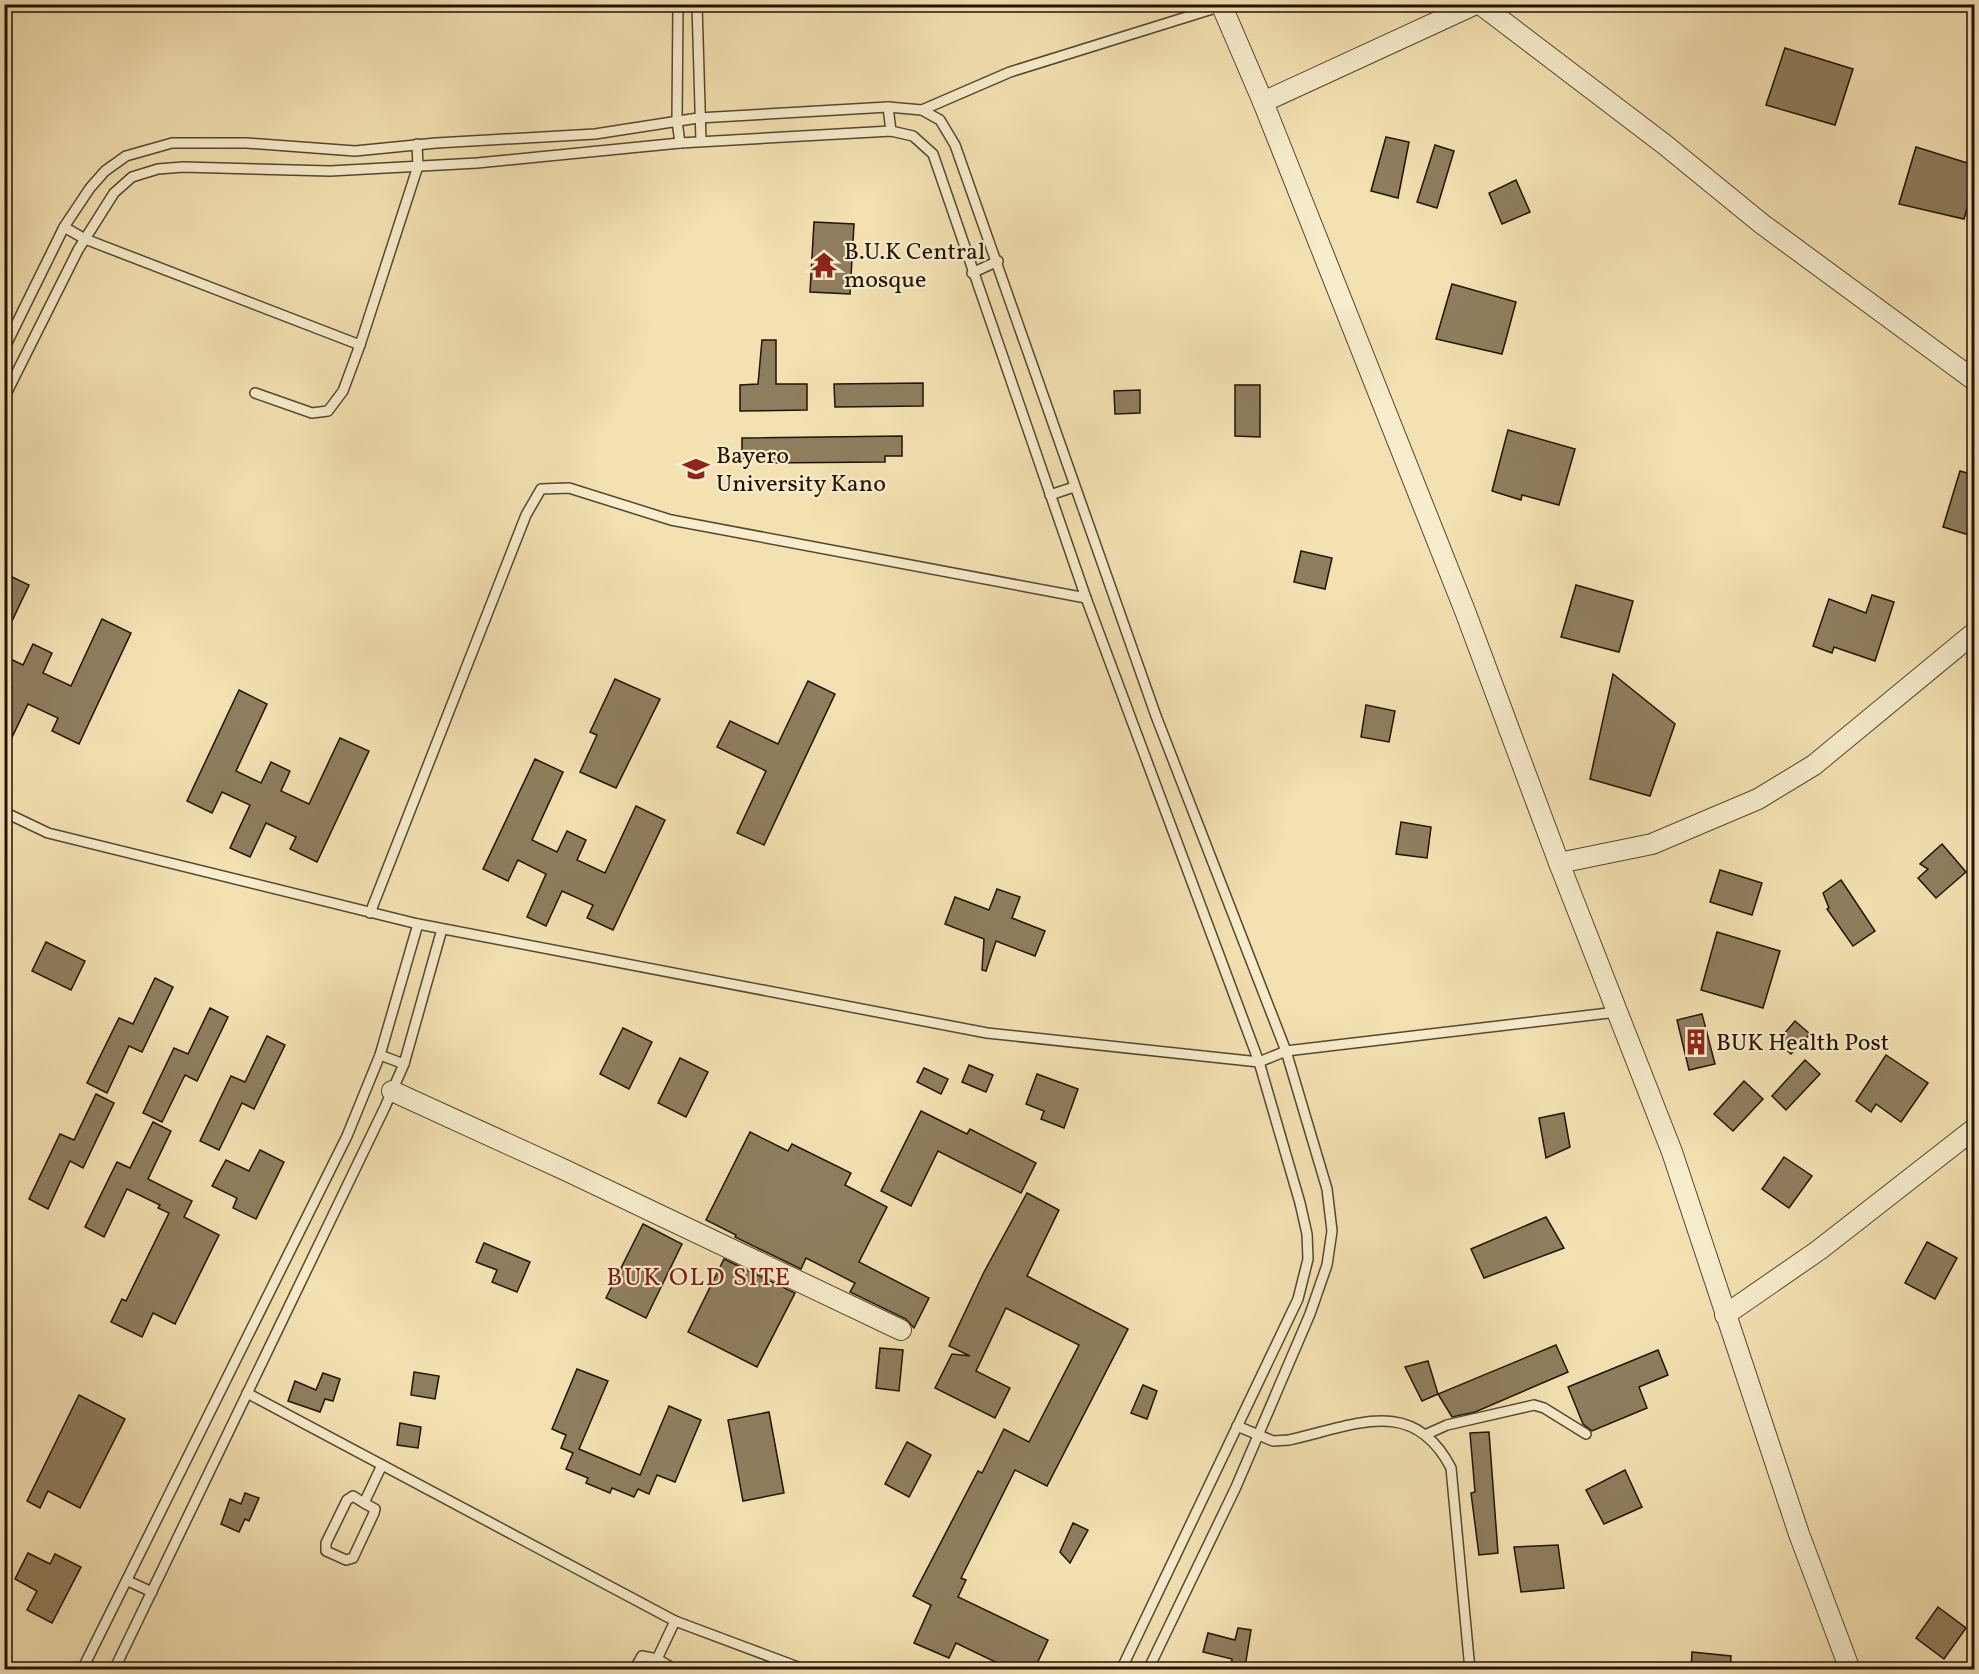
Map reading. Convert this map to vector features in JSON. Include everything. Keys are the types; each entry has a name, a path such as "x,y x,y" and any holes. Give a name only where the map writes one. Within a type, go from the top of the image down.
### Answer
{"street":[{"path":"1263,102 1478,4 1664,144 1762,224 1974,380"},
{"path":"1221,5 1263,102 1465,611 1559,864 1672,1152 1799,1534 1850,1670"},
{"path":"1559,864 1652,844 1758,799 1814,765 1974,633"},
{"path":"392,1091 565,1170 902,1330"},
{"path":"1725,1315 1820,1250 1974,1129"}],"lane":[{"path":"678,4 677,121 680,142"},
{"path":"697,4 698,118 701,141"},
{"path":"922,110 1010,72 1221,5"},
{"path":"888,107 891,131"},
{"path":"4,349 34,283 64,227 90,188 105,171 126,156 172,143 246,144 355,151 417,144 595,134 698,118 888,107 922,110 940,120 955,145 998,261 1074,488 1156,716 1286,1051 1327,1189 1332,1231 1327,1265 1310,1314 1258,1436 1148,1670"},
{"path":"4,398 9,379 85,239 114,193 132,177 158,169 183,167 330,171 557,156 680,142 891,131 913,136 933,154 972,273 1086,598 1259,1062 1300,1203 1308,1259 1298,1299 1121,1670"},
{"path":"255,393 312,413 328,411 344,391 418,166 417,144"},
{"path":"64,227 85,239 262,310 360,345"},
{"path":"972,273 998,261"},
{"path":"370,913 516,540 541,489 569,488 671,520 1086,598"},
{"path":"1050,495 1074,488"},
{"path":"4,812 48,833 418,924 987,1033 1259,1062 1286,1051 1617,1012"},
{"path":"82,1670 347,1136 380,1055 418,924"},
{"path":"114,1670 404,1064 442,929"},
{"path":"380,1055 404,1064"},
{"path":"247,1393 675,1621 806,1670"},
{"path":"1427,1434 1447,1425 1534,1405 1586,1434"},
{"path":"1237,1426 1273,1441 1288,1440 1386,1419 1427,1434 1439,1446 1451,1468 1470,1670"},
{"path":"364,1503 382,1465"},
{"path":"353,1497 364,1503 375,1509 353,1558 350,1561 346,1560 326,1551 326,1543 347,1500 353,1497"},
{"path":"128,1581 152,1592"},
{"path":"657,1659 675,1621"},
{"path":"634,1670 642,1656 657,1659 669,1666 669,1670"}],"building":[{"path":"1785,48 1853,69 1835,125 1766,105"},
{"path":"1386,137 1409,142 1398,198 1371,191"},
{"path":"1435,145 1454,151 1437,208 1417,202"},
{"path":"1916,147 1974,165 1974,184 1964,219 1899,204"},
{"path":"1516,180 1530,212 1502,224 1489,193"},
{"path":"814,222 854,224 850,294 810,292"},
{"path":"1452,284 1516,302 1502,354 1436,339"},
{"path":"762,340 776,340 776,384 807,384 807,410 740,411 740,385 758,384"},
{"path":"923,383 923,406 835,407 834,384"},
{"path":"1235,385 1260,385 1260,437 1235,436"},
{"path":"1140,390 1140,413 1115,414 1114,391"},
{"path":"1508,430 1575,449 1559,505 1522,495 1521,500 1492,491"},
{"path":"902,436 902,456 885,456 885,462 762,463 762,458 742,458 742,438"},
{"path":"1960,471 1974,475 1974,516 1969,535 1943,527"},
{"path":"1301,551 1332,558 1325,589 1294,582"},
{"path":"4,573 29,585 4,638"},
{"path":"1576,585 1633,601 1619,652 1561,637"},
{"path":"1872,595 1894,602 1875,661 1834,647 1832,653 1813,646 1829,599 1866,613"},
{"path":"102,619 131,633 79,744 52,731 58,718 28,704 4,754 4,703 12,687 4,683 4,656 23,665 33,644 52,653 43,673 71,686"},
{"path":"1613,674 1675,724 1650,796 1590,779"},
{"path":"615,679 660,699 616,788 580,772 597,735 590,732"},
{"path":"808,681 835,694 764,845 737,833 766,771 717,747 730,721 778,744"},
{"path":"239,690 267,704 236,771 261,783 271,762 290,771 281,791 309,804 340,738 369,751 317,862 290,849 296,837 266,823 250,857 230,848 250,805 222,792 212,813 187,801"},
{"path":"1366,705 1395,711 1389,742 1361,737"},
{"path":"535,759 563,772 532,840 557,852 567,831 586,840 577,860 605,873 636,806 665,820 613,930 587,918 593,905 562,891 546,926 527,917 546,874 518,860 508,881 483,869"},
{"path":"1401,822 1431,827 1427,858 1396,854"},
{"path":"1942,844 1966,872 1936,898 1918,878 1928,869 1920,864"},
{"path":"1720,870 1762,883 1752,915 1710,902"},
{"path":"1841,880 1875,931 1853,946 1827,909 1829,908 1823,893"},
{"path":"997,889 1020,897 1012,918 1045,931 1035,956 996,941 986,971 982,970 984,939 945,924 955,897 989,910"},
{"path":"1717,932 1780,951 1763,1008 1701,990"},
{"path":"46,942 85,961 71,990 32,971"},
{"path":"155,978 173,987 142,1052 129,1046 107,1093 87,1083 119,1018 133,1024"},
{"path":"210,1008 228,1017 197,1081 185,1075 162,1122 143,1113 174,1048 188,1054"},
{"name":"BUK Health Post","path":"1702,1014 1715,1064 1689,1070 1677,1020"},
{"path":"1795,1021 1810,1034 1791,1054 1777,1042"},
{"path":"623,1028 652,1042 629,1089 600,1074"},
{"path":"267,1036 285,1045 254,1109 242,1103 219,1150 200,1141 231,1076 245,1082"},
{"path":"1886,1055 1928,1083 1901,1122 1876,1104 1871,1112 1856,1101"},
{"path":"680,1058 708,1072 686,1117 658,1103"},
{"path":"1805,1060 1820,1074 1786,1110 1772,1096"},
{"path":"969,1065 993,1075 986,1092 962,1082"},
{"path":"924,1068 948,1079 941,1094 917,1082"},
{"path":"1037,1074 1078,1089 1064,1128 1041,1119 1044,1111 1026,1104"},
{"path":"1744,1081 1763,1099 1733,1131 1714,1114"},
{"path":"96,1094 114,1103 83,1168 70,1161 48,1209 29,1199 60,1134 74,1140"},
{"path":"921,1111 967,1134 970,1129 1036,1163 1021,1193 938,1151 911,1206 881,1191"},
{"path":"1564,1113 1570,1147 1546,1158 1539,1118"},
{"path":"153,1122 171,1131 148,1179 192,1201 184,1217 219,1235 175,1324 153,1313 142,1337 111,1322 122,1299 126,1301 169,1213 158,1208 160,1205 127,1189 104,1237 85,1227 117,1162 130,1168"},
{"path":"750,1132 788,1151 792,1144 851,1173 845,1185 887,1207 859,1262 929,1298 914,1328 906,1319 850,1292 855,1283 806,1258 801,1269 735,1237 736,1235 706,1220"},
{"path":"260,1150 284,1162 256,1219 233,1208 237,1198 212,1186 226,1160 249,1171"},
{"path":"1784,1157 1812,1176 1789,1208 1762,1189"},
{"path":"1027,1193 1059,1210 1027,1276 1128,1329 1047,1486 1015,1470 961,1578 966,1580 958,1597 1048,1640 1034,1670 1012,1670 956,1643 949,1658 914,1643 931,1605 913,1596 978,1471 982,1473 1004,1429 1029,1442 1079,1345 1006,1308 976,1371 1010,1388 995,1418 935,1388 952,1354 970,1356 949,1346 984,1272"},
{"path":"1546,1217 1564,1248 1484,1278 1471,1249"},
{"path":"643,1224 682,1244 646,1318 606,1298"},
{"path":"1927,1242 1957,1258 1935,1299 1905,1283"},
{"path":"484,1243 530,1262 517,1292 492,1282 497,1270 476,1262"},
{"path":"724,1259 795,1293 757,1367 688,1332"},
{"path":"1556,1345 1568,1372 1475,1412 1452,1417 1438,1394"},
{"path":"880,1348 903,1350 899,1391 876,1388"},
{"path":"1658,1350 1668,1375 1639,1387 1647,1408 1592,1431 1583,1424 1568,1387"},
{"path":"1428,1361 1438,1394 1422,1401 1405,1367"},
{"path":"577,1369 608,1381 579,1449 640,1475 669,1406 701,1420 675,1482 657,1475 649,1494 638,1489 634,1497 612,1488 610,1493 586,1483 588,1478 566,1469 573,1453 561,1448 566,1435 552,1429"},
{"path":"414,1372 439,1376 435,1399 411,1395"},
{"path":"323,1373 340,1379 333,1401 325,1399 320,1412 288,1401 295,1381 316,1390"},
{"path":"1143,1385 1157,1391 1147,1419 1131,1413"},
{"path":"79,1395 125,1419 80,1508 48,1491 40,1508 27,1501"},
{"path":"769,1412 784,1493 743,1501 728,1420"},
{"path":"400,1423 421,1427 418,1448 397,1445"},
{"path":"1489,1432 1498,1553 1479,1555 1471,1493 1475,1492 1470,1433"},
{"path":"907,1442 931,1455 909,1497 885,1484"},
{"path":"1625,1470 1642,1507 1604,1524 1586,1490"},
{"path":"245,1493 259,1498 249,1521 245,1519 239,1532 221,1524 230,1499 241,1504"},
{"path":"1073,1523 1088,1530 1070,1563 1060,1552"},
{"path":"1558,1545 1564,1588 1521,1592 1514,1547"},
{"path":"28,1553 50,1564 55,1554 81,1567 52,1623 27,1610 37,1591 15,1579"},
{"path":"1938,1607 1966,1628 1944,1659 1916,1638"},
{"path":"1238,1628 1251,1630 1245,1667 1231,1665 1232,1659 1203,1652 1208,1633 1235,1640"},
{"path":"1692,1652 1731,1656 1730,1670 1691,1670"}],"place":[{"name":"B.U.K Central mosque","path":"824,265"},
{"name":"Bayero University Kano","path":"696,469"},
{"name":"BUK Health Post","path":"1696,1042"}],"district":[{"name":"BUK OLD SITE","path":"699,1276"}]}
